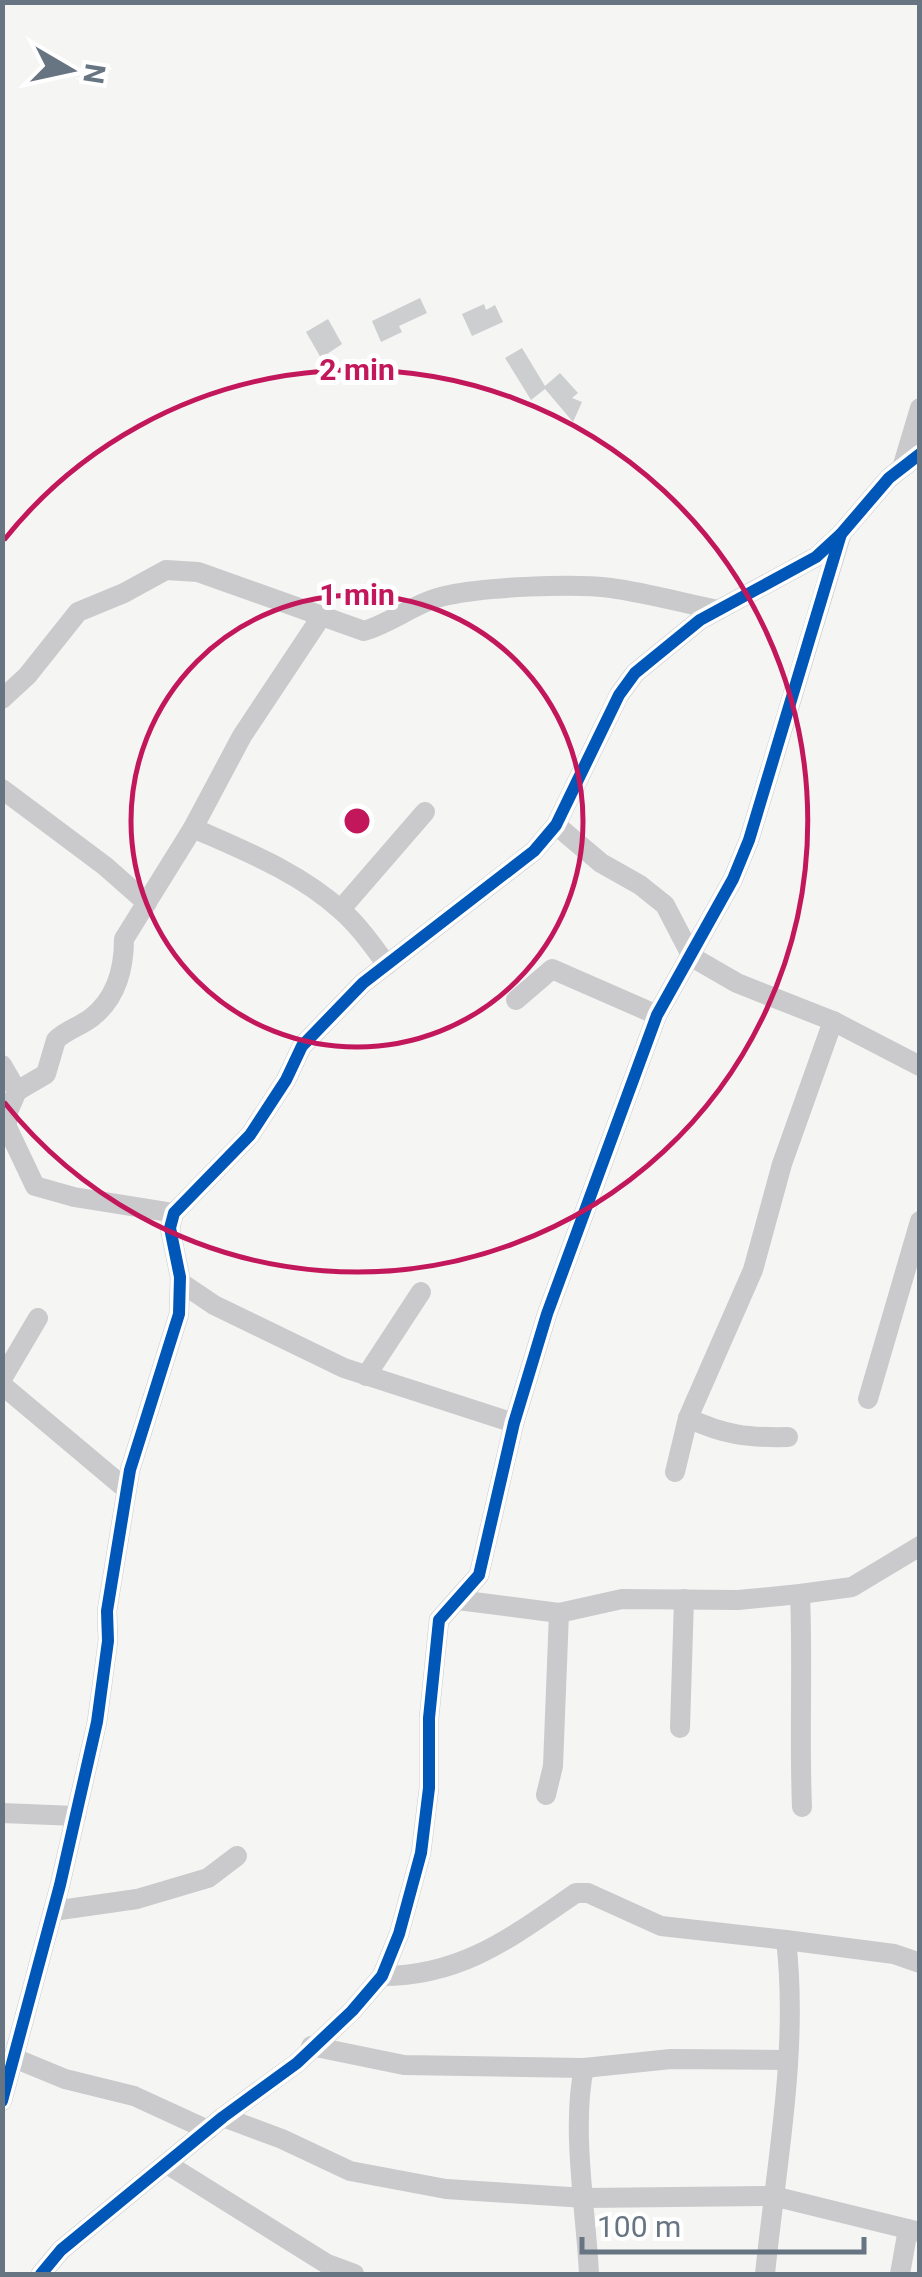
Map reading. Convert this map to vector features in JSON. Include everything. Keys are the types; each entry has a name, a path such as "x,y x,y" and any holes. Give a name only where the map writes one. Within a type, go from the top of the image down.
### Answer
{"street":[{"path":"902,468 920,408"},
{"path":"2,2101 53,1912 97,1722 108,1641 109,1594 126,1489 182,1300 170,1228 174,1213 250,1135 286,1080 302,1046 363,983 534,851 556,826 619,694 635,674 700,620 816,557 889,478 920,454"},
{"path":"41,2274 62,2250 215,2123 297,2063 352,2011 382,1976 399,1934 421,1853 439,1620 479,1575 514,1423 546,1314 657,1015 733,880 749,840 841,534"},
{"path":"2,699 27,676 78,612 166,570 198,572 364,631 448,594 529,588 608,587 718,610"},
{"path":"174,1213 74,1197 34,1186 7,1127 8,1114 16,1090 46,1074 56,1040 94,1016 116,988 124,961 124,940 193,828 242,736 322,617"},
{"path":"2,789 104,866 147,904"},
{"path":"341,910 425,812"},
{"path":"556,826 665,905 692,957 737,983 833,1020 920,1066"},
{"path":"193,828 273,863 341,910 387,965"},
{"path":"516,1000 552,970 657,1015"},
{"path":"675,1472 688,1418 753,1270 782,1164 833,1020"},
{"path":"2,1065 16,1090"},
{"path":"868,1399 920,1222"},
{"path":"180,1282 214,1305 366,1376 514,1423"},
{"path":"366,1376 421,1292"},
{"path":"38,1318 5,1390 126,1489"},
{"path":"688,1418 718,1432 751,1438 788,1437"},
{"path":"458,1600 559,1613 622,1599 738,1600 800,1594 852,1587 920,1546"},
{"path":"800,1594 798,1730 802,1807"},
{"path":"680,1728 684,1599"},
{"path":"546,1796 553,1766 559,1613"},
{"path":"2,1814 76,1816"},
{"path":"53,1912 155,1894 208,1878 236,1856"},
{"path":"382,1976 436,1972 481,1954 576,1893 588,1893 660,1926 894,1954 920,1963"},
{"path":"765,2274 787,2060 786,1940"},
{"path":"311,2046 404,2065 584,2068 671,2059 787,2060"},
{"path":"14,2058 65,2079 282,2139 350,2171 446,2189 585,2198 773,2196 914,2230 900,2274"},
{"path":"584,2068 580,2087 589,2274"},
{"path":"167,2164 327,2264 354,2274"}],"building":[{"path":"420,298 427,313 399,326 402,332 381,342 372,321"},
{"path":"484,304 486,310 495,305 503,322 472,336 462,314"},
{"path":"328,319 342,344 321,358 306,332"},
{"path":"522,348 545,386 560,373 578,393 572,398 582,402 573,422 545,389 531,400 505,358"}],"cycle path":[{"path":"2,2101 60,1885 97,1722 108,1641 107,1611 130,1470 179,1314 180,1277 170,1228 174,1213 250,1135 286,1080 302,1046 363,983 534,851 556,825 619,695 635,673 700,620 816,557 889,478 920,454"},
{"path":"41,2274 61,2250 223,2117 297,2063 352,2011 382,1976 399,1934 421,1853 439,1620 479,1575 514,1423 547,1314 657,1015 733,879 749,840 841,534"}]}
